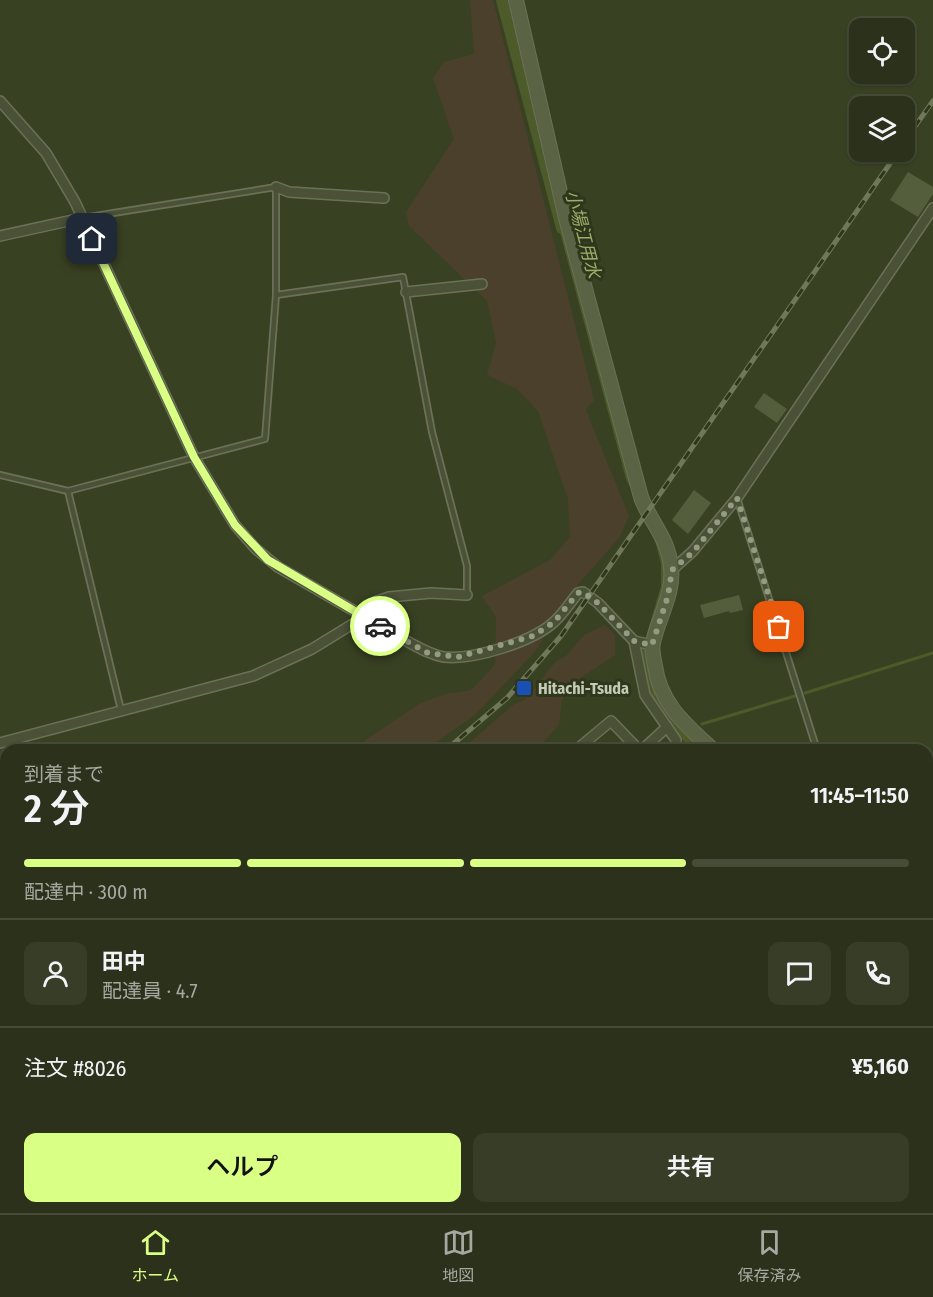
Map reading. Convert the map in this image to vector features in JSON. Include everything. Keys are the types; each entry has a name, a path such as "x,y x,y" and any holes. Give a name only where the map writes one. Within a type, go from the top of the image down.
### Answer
{"street":[{"path":"516,0 566,218 641,497 663,534 672,570 668,596 652,645 656,674 674,714 706,744"},
{"path":"0,101 46,153 75,201 194,457 235,525 256,549 278,567 428,653 458,657 533,636 554,622 578,593 583,592 598,603 634,641 645,695 676,740 676,744"},
{"path":"276,187 289,192 384,198"},
{"path":"672,570 693,552 737,498 933,208"},
{"path":"0,236 82,218"},
{"path":"406,292 482,284"},
{"path":"0,743 253,676 312,649 364,617 375,602 389,597 431,593 467,596"},
{"path":"634,641 652,645"},
{"path":"583,744 610,721 634,744"},
{"path":"647,744 667,727"}],"lane":[{"path":"0,475 68,492 265,439 276,295 276,187 82,218"},
{"path":"276,295 403,277 432,432 467,566 467,596"},
{"path":"68,492 121,711"},
{"path":"737,498 815,744"}],"shaded area":[{"path":"470,0 493,0 594,400 586,410 629,516 620,537 579,583 534,653 475,715 434,744 360,744 419,704 445,694 471,690 495,665 496,617 482,596 550,560 570,537 568,499 538,411 517,389 487,375 496,343 487,301 409,226 406,212 454,139 433,78 444,62 474,54"},
{"path":"561,213 667,565 667,588 651,640 646,637 661,586 661,564 653,533 626,479 555,214"},
{"path":"605,625 615,635 615,655 570,685 562,701 559,725 542,744 468,744 514,704 526,699 556,661 566,656 584,635"}],"building":[{"path":"908,172 933,187 933,194 918,217 890,200"},
{"path":"764,393 787,409 777,423 754,407"},
{"path":"694,490 711,503 688,534 672,520"},
{"path":"739,595 743,610 730,613 729,611 704,618 700,605"}],"waterway":[{"name":"小場江用水","path":"502,0 562,228"},
{"name":"小場江用水","path":"644,649 644,665 652,694 669,717 696,744"},
{"path":"805,693 933,653"},
{"path":"702,724 795,696"}],"railway":[{"path":"915,126 933,101"},
{"path":"453,744 507,698 561,636 891,162"}],"way so far":[{"path":"380,626 428,653 443,657 458,657 485,652 533,636 554,622 578,593 583,592 591,596 634,641 652,645 668,596 672,570 693,552 737,498 779,627"}],"place":[{"name":"Hitachi-Tsuda","path":"524,688"}],"route":[{"path":"92,239 194,457 235,525 256,549 278,567 380,626"}]}
